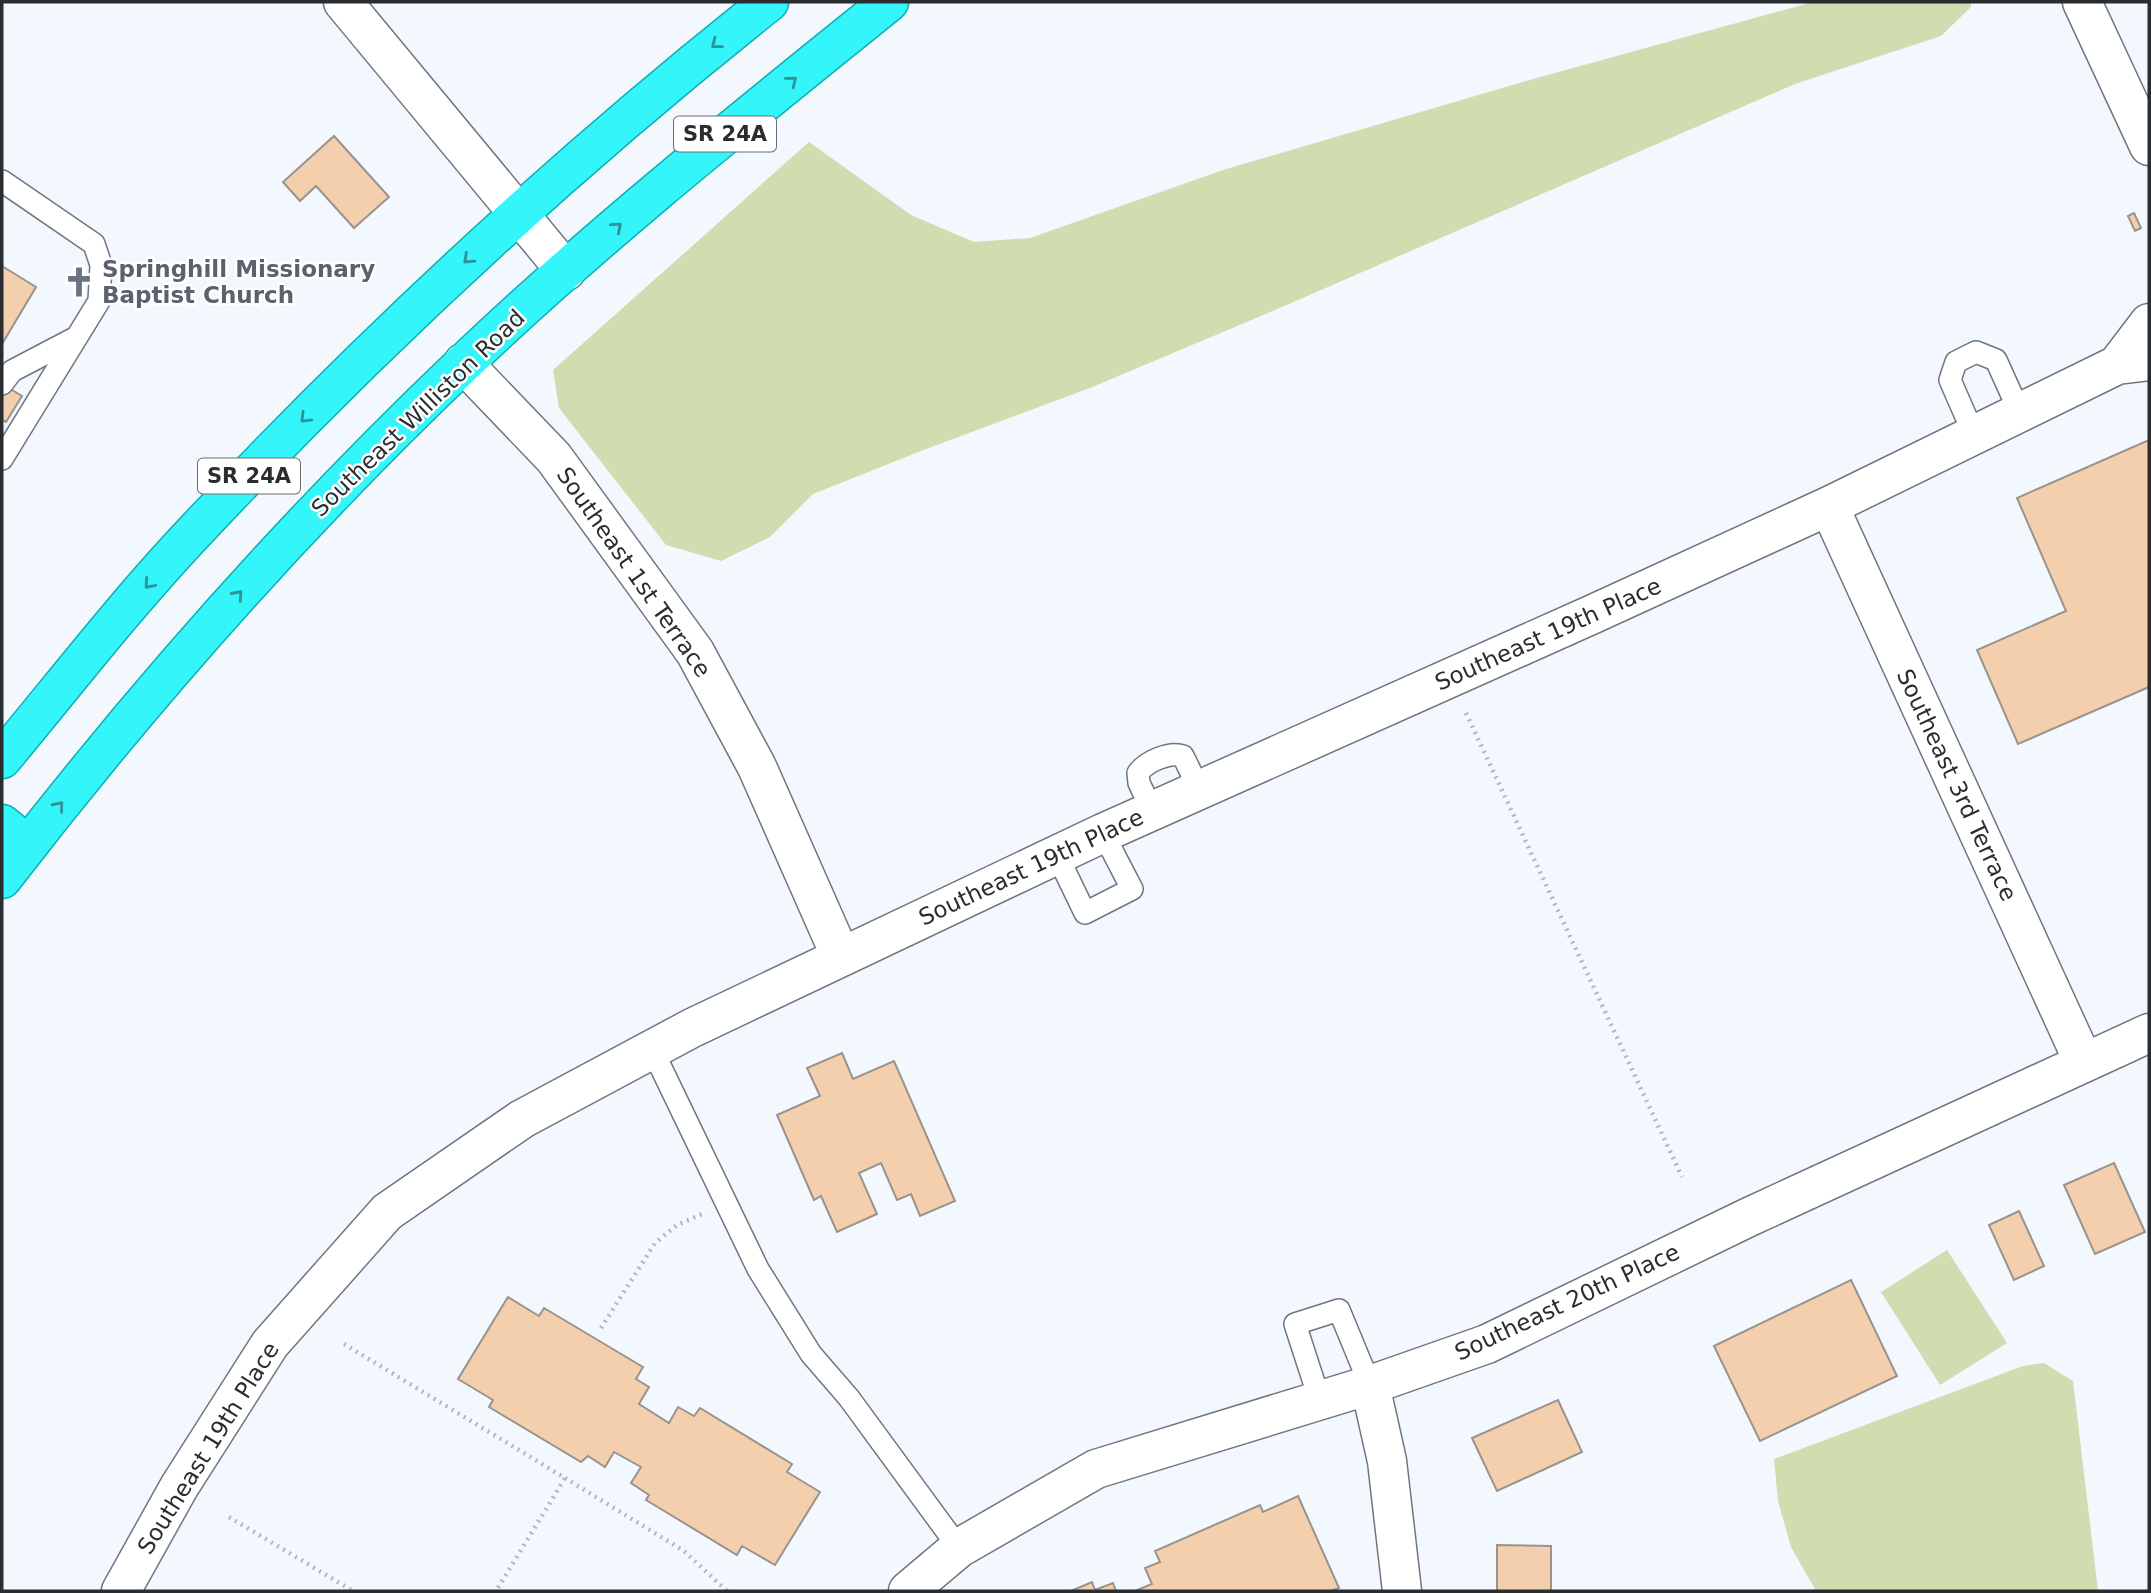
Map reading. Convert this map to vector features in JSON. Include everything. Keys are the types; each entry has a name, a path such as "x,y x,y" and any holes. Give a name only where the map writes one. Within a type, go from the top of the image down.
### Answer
{"highway":[{"name":"SR 24A","path":"2,759 183,545 395,327 518,213 672,79 769,2"},
{"name":"Southeast Williston Road","path":"2,878 15,834 132,713 360,466 463,363 714,143 889,2"}],"street":[{"path":"344,2 566,271"},
{"path":"2082,2 2149,146"},
{"name":"Southeast 19th Place","path":"121,1591 178,1487 270,1344 387,1212 522,1119 653,1049 1152,810 1604,610 1829,506 2020,412 2133,363 2149,323"},
{"name":"Southeast 1st Terrace","path":"463,363 554,458 695,652 757,767 841,957"},
{"name":"Southeast 3rd Terrace","path":"1829,506 2084,1063"},
{"name":"Southeast 20th Place","path":"908,1591 959,1548 1096,1469 1320,1401 1487,1344 1749,1217 2149,1033"},
{"path":"1370,1385 1387,1461 1402,1591"}],"lane":[{"path":"2,181 94,244 101,265 99,301 2,459"},
{"path":"2,384 12,371 77,337"},
{"path":"1974,435 1950,380 1956,362 1976,352 1996,360 2020,412"},
{"path":"1057,855 1085,913 1132,889 1103,833"},
{"path":"653,1049 758,1269 811,1354 849,1398 959,1548"},
{"path":"1320,1401 1295,1324 1339,1310 1370,1385"}],"path":[{"path":"1466,713 1682,1177"},
{"path":"601,1328 655,1243 677,1225 708,1212"},
{"path":"344,1344 684,1551 727,1591"},
{"path":"496,1591 565,1478"},
{"path":"229,1517 353,1591"}],"green space":[{"path":"1813,2 1971,2 1971,7 1941,36 1795,84 1090,388 813,494 770,537 721,561 666,545 559,408 553,370 809,142 911,215 974,242 1030,238 1223,170 1533,79"},
{"path":"1947,1250 2007,1343 1940,1385 1881,1292"},
{"path":"2044,1363 2073,1381 2098,1591 1816,1591 1791,1547 1778,1501 1774,1459 2023,1366"}],"building":[{"path":"334,136 389,197 354,228 316,186 300,201 283,182"},
{"path":"2134,213 2141,228 2135,231 2128,216"},
{"path":"2,266 36,287 2,344"},
{"path":"2,384 22,396 6,422 2,420"},
{"path":"2149,440 2149,687 2018,744 1977,650 2066,611 2017,498"},
{"path":"842,1053 853,1079 894,1061 955,1201 920,1216 911,1194 897,1200 881,1163 859,1173 877,1214 837,1232 821,1196 814,1200 777,1115 820,1096 807,1068"},
{"path":"2114,1163 2145,1232 2095,1254 2064,1185"},
{"path":"2019,1211 2044,1266 2014,1280 1989,1225"},
{"path":"1851,1280 1897,1376 1760,1441 1714,1346"},
{"path":"508,1297 539,1316 544,1308 643,1367 636,1379 649,1387 639,1404 669,1423 678,1407 694,1416 700,1408 792,1464 787,1472 820,1492 775,1565 742,1546 737,1555 646,1500 649,1495 631,1483 641,1467 614,1452 605,1467 588,1456 581,1462 489,1407 493,1400 458,1379"},
{"path":"1558,1400 1582,1452 1497,1491 1472,1438"},
{"path":"1298,1496 1339,1588 1331,1591 1135,1591 1152,1584 1145,1568 1160,1562 1155,1551 1260,1505 1263,1512"},
{"path":"1497,1545 1551,1546 1551,1591 1497,1591"},
{"path":"1092,1582 1095,1590 1113,1583 1116,1591 1071,1591"}],"place":[{"name":"Springhill Missionary Baptist Church","path":"79,282"}]}
